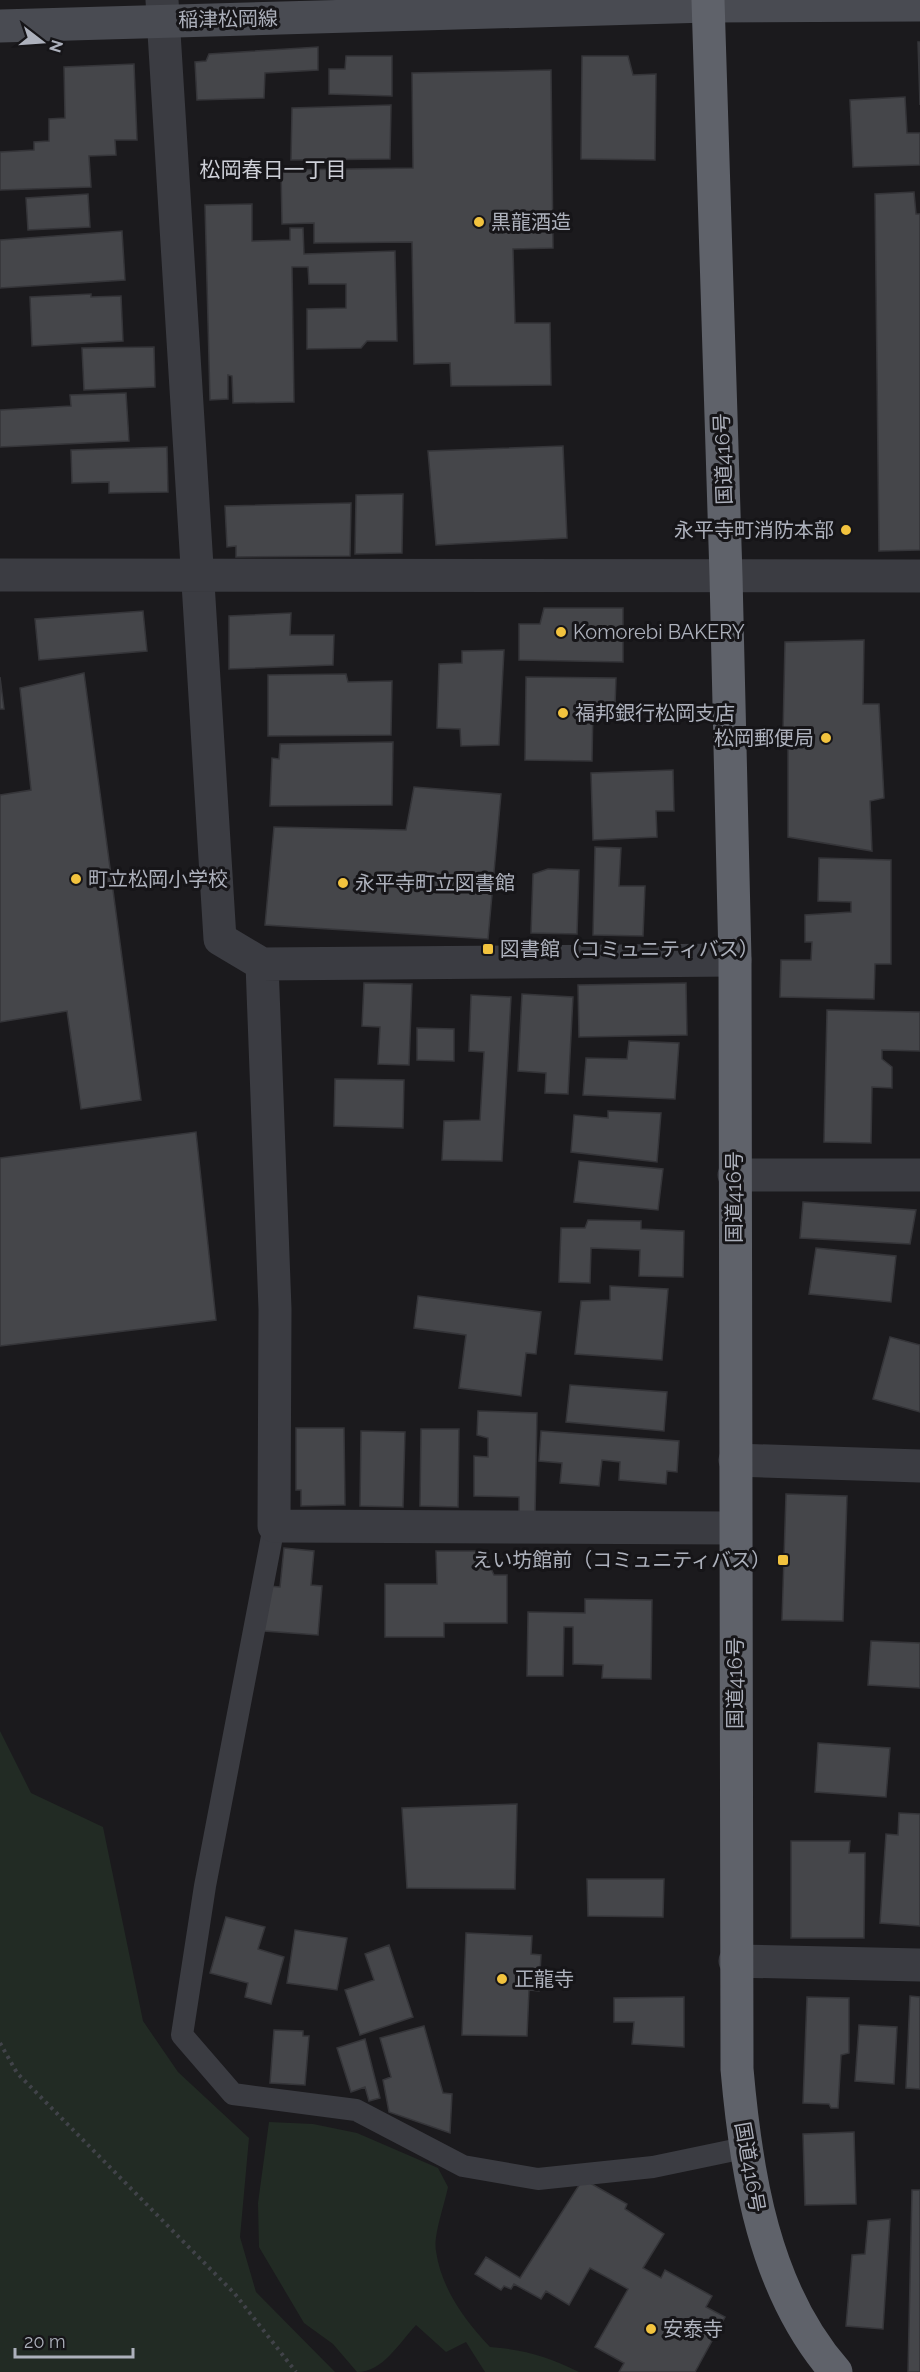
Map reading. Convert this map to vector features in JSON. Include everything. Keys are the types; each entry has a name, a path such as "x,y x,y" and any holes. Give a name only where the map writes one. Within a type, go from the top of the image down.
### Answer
{"highway":[{"name":"国道416号","path":"708,3 726,576 735,960 735,1961 737,2069 744,2148 766,2241 796,2313 836,2372"}],"main road":[{"name":"稲津松岡線","path":"0,26 163,10 708,3 920,5"}],"street":[{"path":"163,10 220,939 262,964 735,960"},
{"path":"0,575 920,576"},
{"path":"262,964 275,1309 273,1526 735,1528"},
{"path":"734,1175 920,1175"},
{"path":"735,1460 920,1466"},
{"path":"735,1961 920,1965"}],"lane":[{"path":"273,1526 204,1886 182,2036 233,2094 356,2110 463,2166 537,2179 653,2167 744,2148"}],"path":[{"path":"0,2043 17,2073 235,2294 296,2372"}],"shaded area":[{"path":"0,1731 31,1793 103,1827 143,2021 178,2072 249,2138 240,2237 256,2292 335,2372 0,2372"},
{"path":"269,2122 313,2124 357,2133 438,2168 448,2187 438,2228 436,2251 443,2278 463,2315 490,2347 536,2355 579,2372 485,2372 466,2342 446,2352 416,2325 383,2362 366,2371 357,2372 333,2344 304,2323 259,2247 258,2203"}],"building":[{"path":"918,42 920,42 920,105"},
{"path":"318,47 318,70 265,73 264,98 197,100 195,62 206,61 209,54"},
{"path":"346,56 392,56 392,96 329,94 329,69 345,69"},
{"path":"582,56 628,56 633,75 656,74 655,160 581,159"},
{"path":"134,64 137,140 115,140 116,155 89,156 91,187 0,190 0,152 34,150 34,142 49,141 49,119 65,118 64,67"},
{"path":"551,70 553,248 513,249 515,323 550,323 551,385 451,386 450,363 414,364 412,242 314,243 314,223 282,224 281,170 413,168 412,73"},
{"path":"905,97 907,133 920,133 920,165 853,167 850,100"},
{"path":"391,105 390,159 291,160 292,108"},
{"path":"914,192 916,214 920,214 920,550 879,551 875,194"},
{"path":"88,194 90,227 28,230 26,198"},
{"path":"252,204 252,241 290,240 290,228 303,228 304,254 395,251 397,341 367,341 361,348 307,349 307,309 346,308 346,284 309,284 308,267 292,267 294,402 233,403 232,376 228,375 228,399 210,400 205,205"},
{"path":"122,231 125,280 0,288 0,240"},
{"path":"91,294 91,297 121,296 123,341 32,346 30,297"},
{"path":"154,347 155,387 84,390 82,348"},
{"path":"126,393 129,441 0,447 0,410 71,406 70,395"},
{"path":"563,446 567,538 436,545 428,451"},
{"path":"167,447 168,492 109,493 109,482 72,483 71,450"},
{"path":"403,494 402,553 355,554 356,495"},
{"path":"351,503 350,556 236,557 236,546 227,547 225,506"},
{"path":"544,608 623,608 623,662 519,660 519,624 540,624"},
{"path":"143,611 147,651 39,660 35,619"},
{"path":"291,613 290,635 334,635 333,665 229,669 229,616"},
{"path":"864,640 863,704 879,704 884,798 870,801 872,851 788,837 788,736 783,733 785,642"},
{"path":"504,650 499,745 461,746 460,729 437,728 439,664 462,663 462,651"},
{"path":"84,673 141,1100 81,1109 67,1011 0,1022 0,795 31,790 20,688"},
{"path":"346,674 348,682 392,681 391,735 268,736 268,675"},
{"path":"0,677 4,709 0,709"},
{"path":"526,677 616,678 615,706 593,705 592,761 525,760"},
{"path":"393,742 392,805 270,806 272,758 279,759 280,744"},
{"path":"673,770 674,811 656,811 657,837 593,840 591,773"},
{"path":"414,787 501,794 488,939 265,925 274,827 406,830"},
{"path":"595,847 621,848 619,886 645,886 643,936 593,935"},
{"path":"819,858 891,860 891,964 875,964 874,999 780,997 781,960 811,960 812,942 805,942 805,915 851,912 851,902 818,901"},
{"path":"548,869 579,870 577,934 531,933 533,874"},
{"path":"364,983 412,984 409,1065 378,1064 380,1027 362,1026"},
{"path":"686,983 687,1035 579,1037 578,985"},
{"path":"522,994 573,997 568,1094 545,1093 546,1073 518,1071"},
{"path":"471,995 511,997 502,1161 442,1160 444,1121 480,1120 484,1052 469,1051"},
{"path":"827,1010 920,1012 920,1051 882,1050 882,1059 892,1067 892,1088 872,1087 871,1143 824,1142"},
{"path":"417,1028 454,1029 454,1061 417,1060"},
{"path":"629,1041 679,1043 675,1099 583,1095 586,1058 627,1059"},
{"path":"335,1079 404,1080 403,1128 334,1126"},
{"path":"608,1111 661,1113 657,1162 571,1152 574,1115 608,1118"},
{"path":"196,1132 216,1320 0,1346 0,1158"},
{"path":"579,1161 663,1169 658,1210 574,1202"},
{"path":"803,1202 916,1210 910,1244 800,1238"},
{"path":"588,1220 641,1221 641,1229 684,1231 683,1277 639,1276 640,1250 591,1248 590,1283 559,1282 561,1228 585,1228"},
{"path":"816,1248 896,1256 891,1302 809,1294"},
{"path":"610,1286 668,1289 662,1360 575,1354 581,1301 610,1300"},
{"path":"418,1296 541,1312 536,1354 526,1353 521,1396 459,1388 466,1335 414,1328"},
{"path":"890,1337 920,1345 920,1412 873,1399"},
{"path":"570,1385 667,1392 664,1431 566,1422"},
{"path":"478,1411 537,1413 535,1514 519,1514 519,1497 474,1496 474,1456 488,1457 488,1438 477,1435"},
{"path":"296,1428 344,1428 345,1505 301,1506 301,1490 296,1490"},
{"path":"421,1429 459,1429 458,1507 420,1506"},
{"path":"361,1431 405,1432 403,1507 360,1506"},
{"path":"541,1431 679,1441 677,1472 667,1471 666,1484 619,1480 620,1462 602,1460 599,1486 560,1483 562,1463 539,1461"},
{"path":"786,1494 847,1496 843,1621 782,1620"},
{"path":"284,1548 314,1551 311,1585 322,1586 318,1635 264,1631 268,1586 280,1587"},
{"path":"436,1551 483,1551 494,1575 507,1575 507,1623 444,1623 444,1637 385,1637 385,1584 437,1584"},
{"path":"585,1599 652,1600 651,1679 602,1678 603,1665 573,1664 573,1627 564,1627 563,1676 527,1676 528,1612 585,1613"},
{"path":"871,1641 920,1643 920,1688 868,1685"},
{"path":"818,1743 890,1748 886,1797 815,1792"},
{"path":"517,1804 515,1889 407,1888 402,1808"},
{"path":"899,1813 920,1814 920,1926 880,1923 886,1834 898,1835"},
{"path":"791,1841 850,1841 849,1853 865,1853 864,1938 791,1938"},
{"path":"587,1879 664,1879 663,1917 588,1916"},
{"path":"226,1917 265,1927 258,1949 284,1957 271,2004 245,1997 248,1983 210,1973"},
{"path":"295,1930 347,1938 337,1990 287,1983"},
{"path":"466,1933 532,1936 531,1954 541,1955 539,1991 529,1990 527,2036 462,2035"},
{"path":"389,1945 413,2017 360,2035 345,1990 374,1980 365,1954"},
{"path":"910,1996 920,1997 920,2089 906,2088"},
{"path":"684,1997 684,2047 632,2044 634,2022 614,2022 614,1998"},
{"path":"807,1997 849,1998 849,2053 841,2055 838,2108 831,2108 829,2104 803,2103"},
{"path":"859,2025 897,2027 894,2084 855,2081"},
{"path":"424,2026 443,2093 452,2094 450,2133 389,2112 383,2080 391,2077 380,2038"},
{"path":"274,2030 303,2031 303,2036 309,2036 305,2085 270,2083"},
{"path":"365,2039 380,2098 369,2101 365,2087 351,2092 337,2048"},
{"path":"854,2132 856,2204 805,2205 803,2134"},
{"path":"583,2179 627,2204 625,2209 664,2234 643,2268 661,2278 665,2270 712,2296 706,2307 725,2317 695,2372 619,2372 624,2363 595,2347 628,2289 590,2268 569,2305 546,2291 541,2299 514,2284 511,2289 504,2286 501,2290 475,2274 486,2257 520,2278"},
{"path":"912,2190 920,2190 920,2372 908,2372"},
{"path":"890,2219 883,2329 846,2326 852,2255 865,2254 868,2221"}],"place":[{"name":"黒龍酒造","path":"479,222"},
{"name":"永平寺町消防本部","path":"846,530"},
{"name":"Komorebi BAKERY","path":"561,632"},
{"name":"福邦銀行松岡支店","path":"563,713"},
{"name":"松岡郵便局","path":"826,738"},
{"name":"町立松岡小学校","path":"76,879"},
{"name":"永平寺町立図書館","path":"343,883"},
{"name":"図書館（コミュニティバス）","path":"488,949"},
{"name":"えい坊館前（コミュニティバス）","path":"783,1560"},
{"name":"正龍寺","path":"502,1979"},
{"name":"安泰寺","path":"651,2329"}],"district":[{"name":"松岡春日一丁目","path":"273,169"}]}
